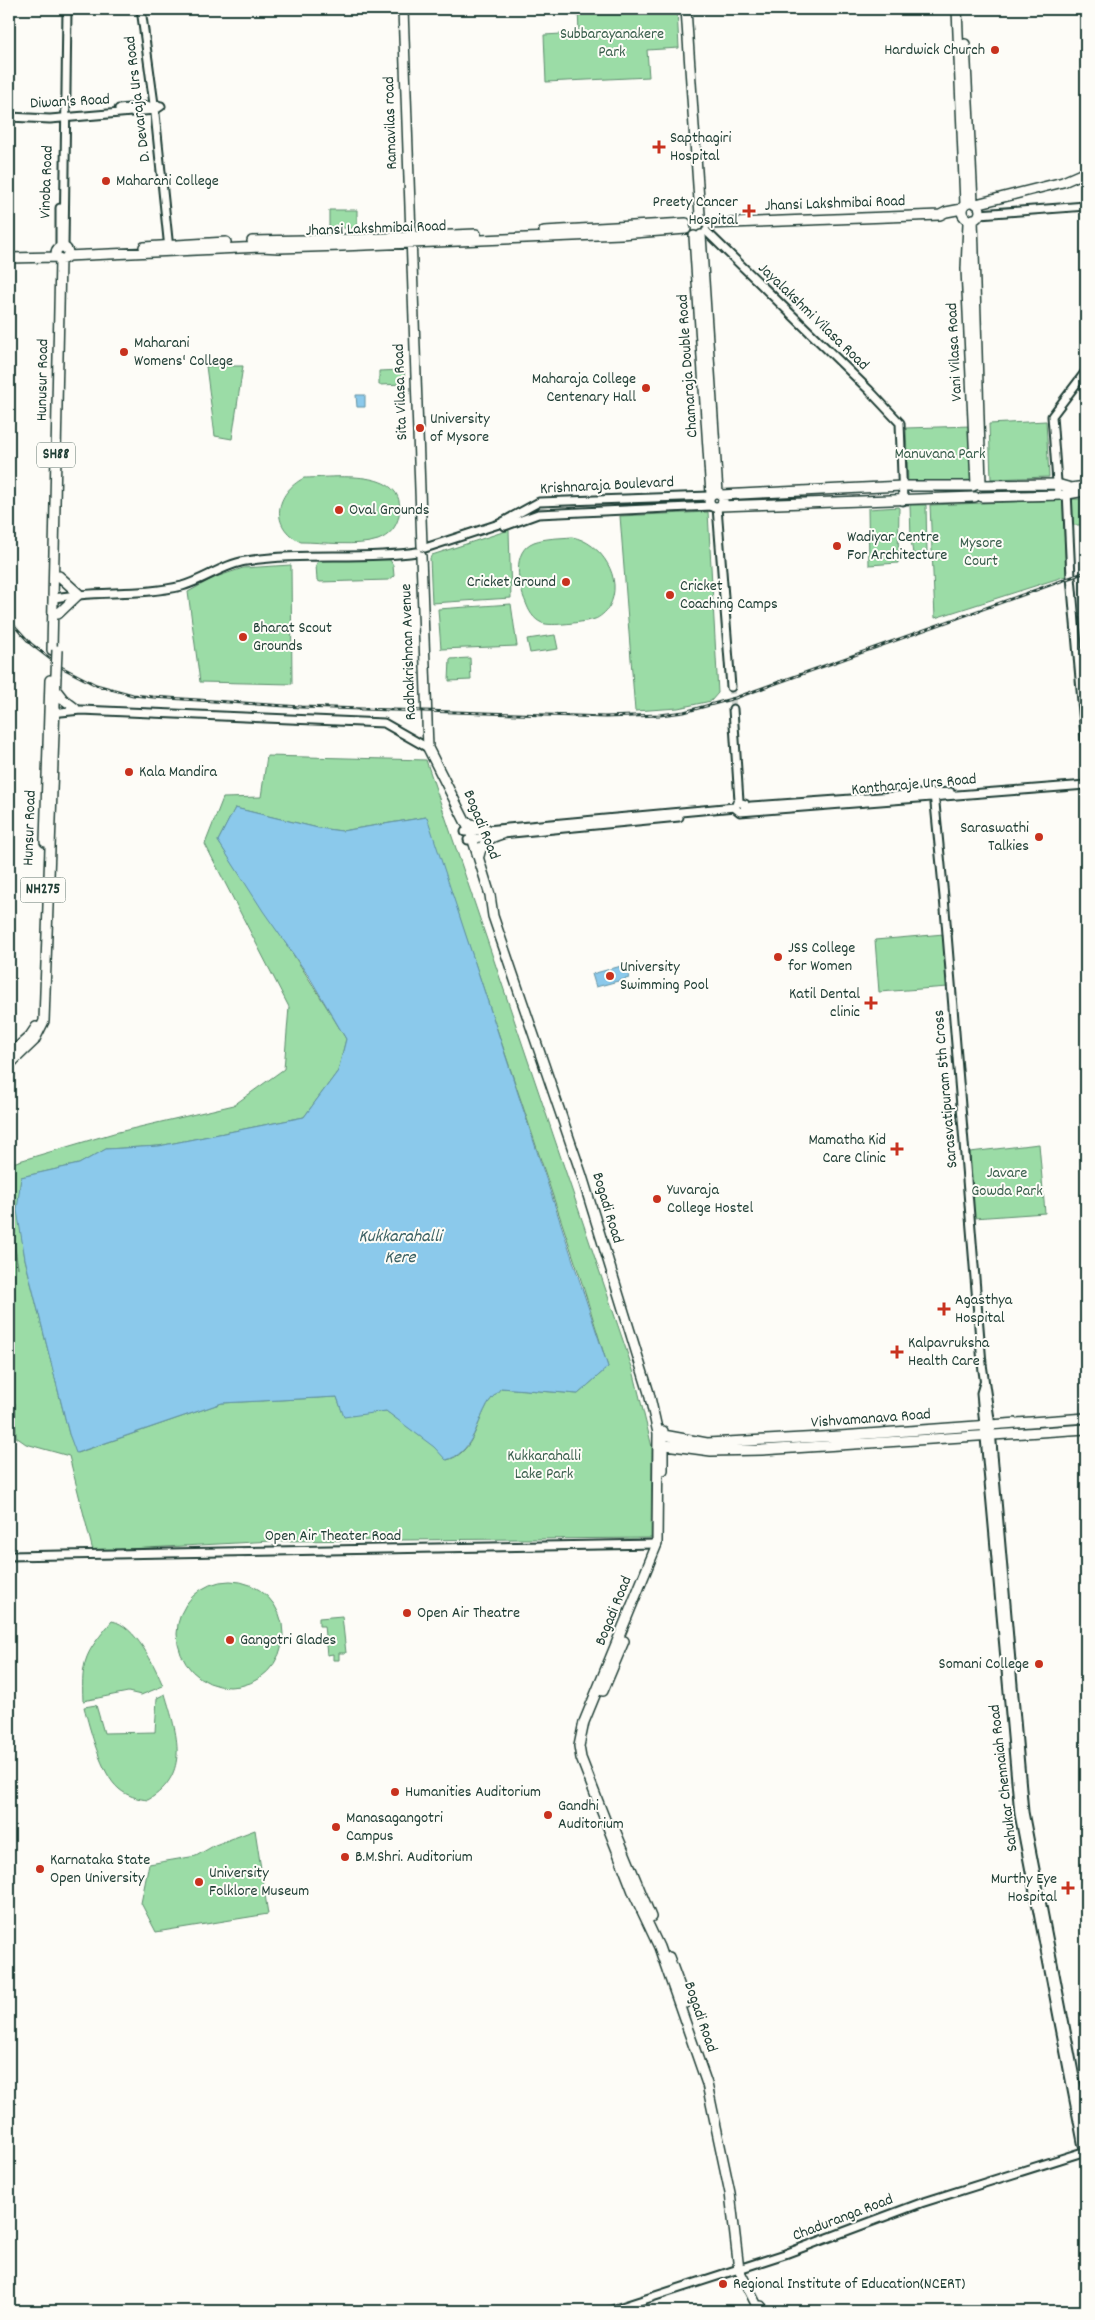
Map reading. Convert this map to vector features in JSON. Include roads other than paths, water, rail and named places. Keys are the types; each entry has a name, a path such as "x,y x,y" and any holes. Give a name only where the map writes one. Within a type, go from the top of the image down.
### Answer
{"main road":[{"name":"Ramavilas road","path":"403,9 410,240"},
{"path":"684,9 697,215"},
{"name":"Vani Vilasa Road","path":"957,9 970,211"},
{"name":"Vani Vilasa Road","path":"963,9 977,485 985,490 978,497"},
{"path":"970,211 1063,182 1086,172"},
{"name":"Jhansi Lakshmibai Road","path":"702,232 940,215 946,218 970,211"},
{"path":"697,215 705,218 702,232 686,226 689,217 697,215"},
{"name":"Jhansi Lakshmibai Road","path":"9,258 169,248 410,240 686,226"},
{"name":"Chamaraja Double Road","path":"702,232 715,495"},
{"name":"Sita Vilasa Road","path":"410,240 422,551"},
{"name":"Jhansi Lakshmibai Road","path":"9,253 62,254"},
{"name":"Hunsur Road","path":"9,1055 30,1036 37,1026 40,1011 54,650 58,614 56,597 59,576 62,254"},
{"name":"Hunusur Road","path":"54,650 62,254"},
{"name":"Krishnaraja Boulevard","path":"715,495 902,486 977,485 1086,491"},
{"name":"Krishnaraja Boulevard","path":"716,506 978,497 1086,486"},
{"path":"715,495 723,500 716,506 709,502 715,495"},
{"name":"Radhakrishnan Avenue","path":"422,551 428,748"},
{"path":"58,614 79,594 59,576"},
{"path":"9,1065 34,1041 44,1021 52,710 56,690 53,675"},
{"path":"56,690 63,699 78,709"},
{"name":"Bogadi Road","path":"428,748 445,784 452,792 479,858 490,895 491,909"},
{"path":"468,833 489,830"},
{"name":"Bogadi Road","path":"468,833 485,896 582,1176 644,1376 660,1439 657,1544 584,1722 579,1746 581,1758 619,1849 634,1894 660,1947 709,2089 730,2193 742,2270"},
{"path":"479,858 484,843 502,834"},
{"name":"Vishvamanava Road","path":"660,1439 707,1443 840,1436 1086,1418"},
{"name":"Vishvamanava Road","path":"660,1439 711,1451 988,1437 1086,1429"},
{"path":"619,1849 585,1751 589,1724 662,1544 660,1439"},
{"name":"Bogadi Road","path":"619,1849 630,1865 676,1973 717,2100 740,2212 742,2270"},
{"path":"742,2270 762,2303 763,2309"}],"street":[{"name":"Vinoba Road","path":"62,254 62,120 64,116 67,9"},
{"name":"D. Devaraja Urs Road","path":"141,9 157,107 169,248"},
{"name":"Diwan's Road","path":"9,115 50,119 157,107"},
{"path":"970,211 1086,206"},
{"name":"Jayalakshmi Vilasa Road","path":"702,232 870,390 900,424 902,486"},
{"path":"1086,371 1052,416 1062,489 1086,747"},
{"path":"902,486 903,501"},
{"name":"Krishnaraja Boulevard","path":"422,551 499,524 539,502 715,495"},
{"path":"716,506 731,686"},
{"name":"Krishnaraja Boulevard","path":"422,551 490,532 538,514 716,506"},
{"path":"56,597 159,590 183,586 243,561 299,555 397,555 422,551"},
{"path":"52,710 78,709 384,724 428,748"},
{"path":"733,709 740,807"},
{"name":"Kantharaje Urs Road","path":"934,795 1086,781"},
{"name":"Kantharaje Urs Road","path":"468,833 502,834 740,807 1086,785"},
{"name":"Sarasvatipuram 5th Cross","path":"934,795 984,1383 981,1393 987,1424"},
{"name":"Kantharaje Urs Road","path":"489,830 566,826"},
{"name":"Sahukar Chennaiah Road","path":"987,1424 1019,1814 1086,2152"},
{"name":"Sahukar Chennaiah Road","path":"988,1437 1024,1812 1086,2136"},
{"name":"Open Air Theater Road","path":"9,1556 98,1556 208,1551 376,1550 657,1544"},
{"name":"Chaduranga Road","path":"609,2311 742,2270 921,2203 1086,2152"}],"water":[{"path":"356,395 365,395 365,407 357,407"},
{"name":"Kukkarahalli Kere","path":"235,808 318,828 342,831 427,817 608,1367 578,1394 501,1388 487,1404 476,1431 467,1446 454,1457 446,1460 434,1447 386,1411 344,1417 337,1397 222,1403 76,1453 69,1434 25,1259 17,1210 21,1177 79,1164 106,1149 159,1146 304,1117 338,1071 346,1039 310,978 263,911 218,841"},
{"name":"University Swimming Pool","path":"625,965 629,978 596,987 592,974"}],"tunnel":[{"path":"731,687 733,709"}],"railway":[{"path":"9,620 31,644 61,667 96,685 133,695 301,707 605,717 660,715 684,712 735,698 1086,572"}],"place":[{"name":"Hardwick Church","path":"995,50"},
{"name":"Sapthagiri Hospital","path":"659,147"},
{"name":"Maharani College","path":"106,181"},
{"name":"Preety Cancer Hospital","path":"749,211"},
{"name":"Maharani Womens' College","path":"124,352"},
{"name":"Maharaja College Centenary Hall","path":"646,388"},
{"name":"University of Mysore","path":"420,428"},
{"name":"Oval Grounds","path":"339,510"},
{"name":"Wadiyar Centre For Architecture","path":"837,546"},
{"name":"Cricket Ground","path":"566,582"},
{"name":"Cricket Coaching Camps","path":"670,595"},
{"name":"Bharat Scout Grounds","path":"243,637"},
{"name":"Kala Mandira","path":"129,772"},
{"name":"Saraswathi Talkies","path":"1039,837"},
{"name":"JSS College for Women","path":"778,957"},
{"name":"University Swimming Pool","path":"610,976"},
{"name":"Katil Dental clinic","path":"871,1003"},
{"name":"Mamatha Kid Care Clinic","path":"897,1149"},
{"name":"Yuvaraja College Hostel","path":"657,1199"},
{"name":"Agasthya Hospital","path":"944,1309"},
{"name":"Kalpavruksha Health Care","path":"897,1352"},
{"name":"Open Air Theatre","path":"407,1613"},
{"name":"Gangotri Glades","path":"230,1640"},
{"name":"Somani College","path":"1039,1664"},
{"name":"Humanities Auditorium","path":"395,1792"},
{"name":"Gandhi Auditorium","path":"548,1815"},
{"name":"Manasagangotri Campus","path":"336,1827"},
{"name":"B.M.Shri. Auditorium","path":"345,1857"},
{"name":"Karnataka State Open University","path":"40,1869"},
{"name":"University Folklore Museum","path":"199,1882"},
{"name":"Murthy Eye Hospital","path":"1068,1888"},
{"name":"Regional Institute of Education(NCERT)","path":"723,2284"}],"park label":[{"name":"Subbarayanakere Park","path":"612,43"},
{"name":"Manuvana Park","path":"940,454"},
{"name":"Mysore Court","path":"981,552"},
{"name":"Javare Gowda Park","path":"1007,1182"},
{"name":"Kukkarahalli Lake Park","path":"544,1465"}]}
